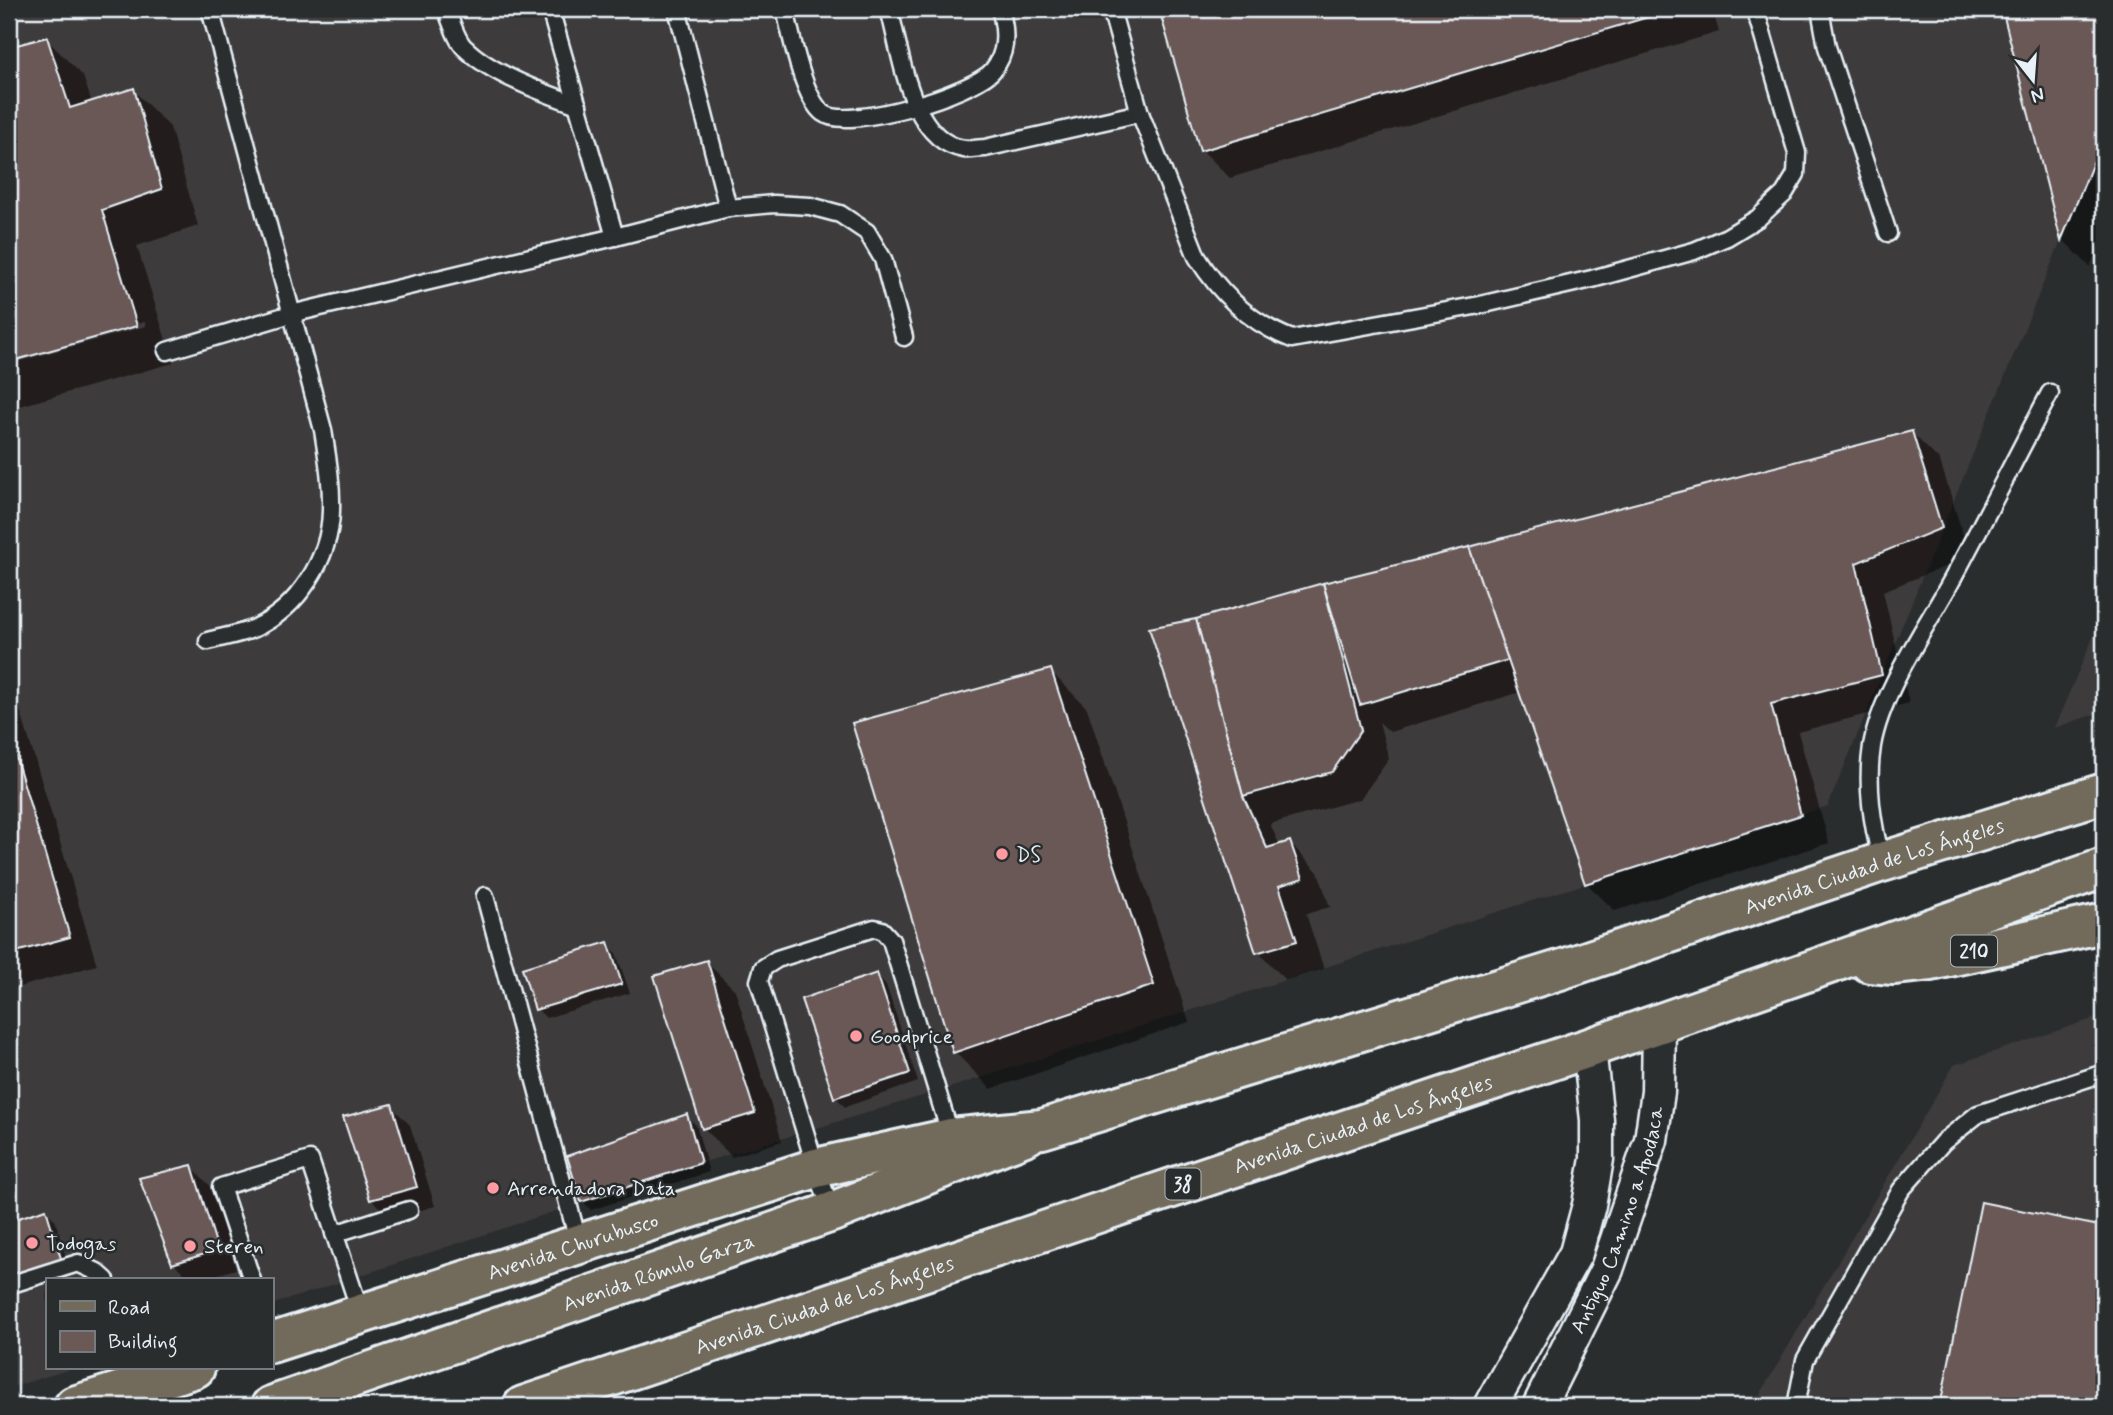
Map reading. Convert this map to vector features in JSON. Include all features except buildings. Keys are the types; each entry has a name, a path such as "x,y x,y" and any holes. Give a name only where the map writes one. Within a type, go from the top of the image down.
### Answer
{"main road":[{"name":"Avenida Ciudad de Los Ángeles","path":"1042,1129 1563,969 1882,862 2104,793"},
{"name":"Avenida Ciudad de Los Ángeles","path":"523,1406 1589,1048 2104,868"},
{"name":"210","path":"1843,961 1893,965 1931,961 2104,923"},
{"name":"Avenida Churubusco","path":"273,1342 816,1168 955,1150 1042,1129"},
{"name":"Avenida Rómulo Garza","path":"271,1406 832,1212 955,1150"},
{"path":"74,1406 170,1371"}],"street":[{"name":"Antiguo Camino a Apodaca","path":"1539,1406 1607,1269 1651,1140 1658,1092 1659,1024"},
{"name":"Antiguo Camino a Apodaca","path":"1485,1404 1576,1253 1589,1205 1597,1159 1597,1120 1589,1048"}],"lane":[{"path":"208,641 254,628 282,612 302,591 327,542 331,513 323,430 210,9"},
{"path":"446,9 464,47 497,70 533,89 578,105"},
{"path":"551,9 615,237"},
{"path":"677,9 728,208"},
{"path":"785,9 814,105 825,116 843,120 915,107 985,78 994,70 1002,55 1005,35 1000,9"},
{"path":"890,9 915,107 935,135 950,145 965,150 985,148 1140,113"},
{"path":"1111,9 1140,113 1197,257 1228,299 1249,317 1292,339 1480,305 1632,269 1694,251 1727,237 1758,218 1784,194 1796,174 1797,153 1755,9"},
{"path":"1820,9 1827,47 1888,233"},
{"path":"167,351 291,314 728,208 774,204 810,206 840,214 867,232 883,259 904,337"},
{"path":"1882,862 1873,825 1869,782 1872,744 1882,713 1913,648 1953,579 2050,393"},
{"path":"485,896 579,1244"},
{"path":"832,1212 759,981 763,968 777,959 874,928 882,930 891,940 955,1150"},
{"path":"1796,1406 1805,1360 1901,1190 1943,1142 1978,1114 2104,1073"},
{"path":"251,1278 222,1187 310,1160 361,1314"},
{"path":"334,1234 409,1210"},
{"path":"9,1285 78,1263 104,1278"}],"shaded area":[{"path":"9,9 2104,9 2104,136 1828,806 952,1087 701,1163 273,1304 273,1278 46,1278 46,1370 68,1370 9,1388"},
{"path":"2104,612 2104,711 2054,728"},
{"path":"2104,1015 2104,1406 1753,1406 1954,1065"}],"place":[{"name":"DS","path":"1002,854"},
{"name":"Goodprice","path":"856,1036"},
{"name":"Arrendadora Data","path":"493,1188"},
{"name":"Todogas","path":"32,1243"},
{"name":"Steren","path":"190,1246"}]}
